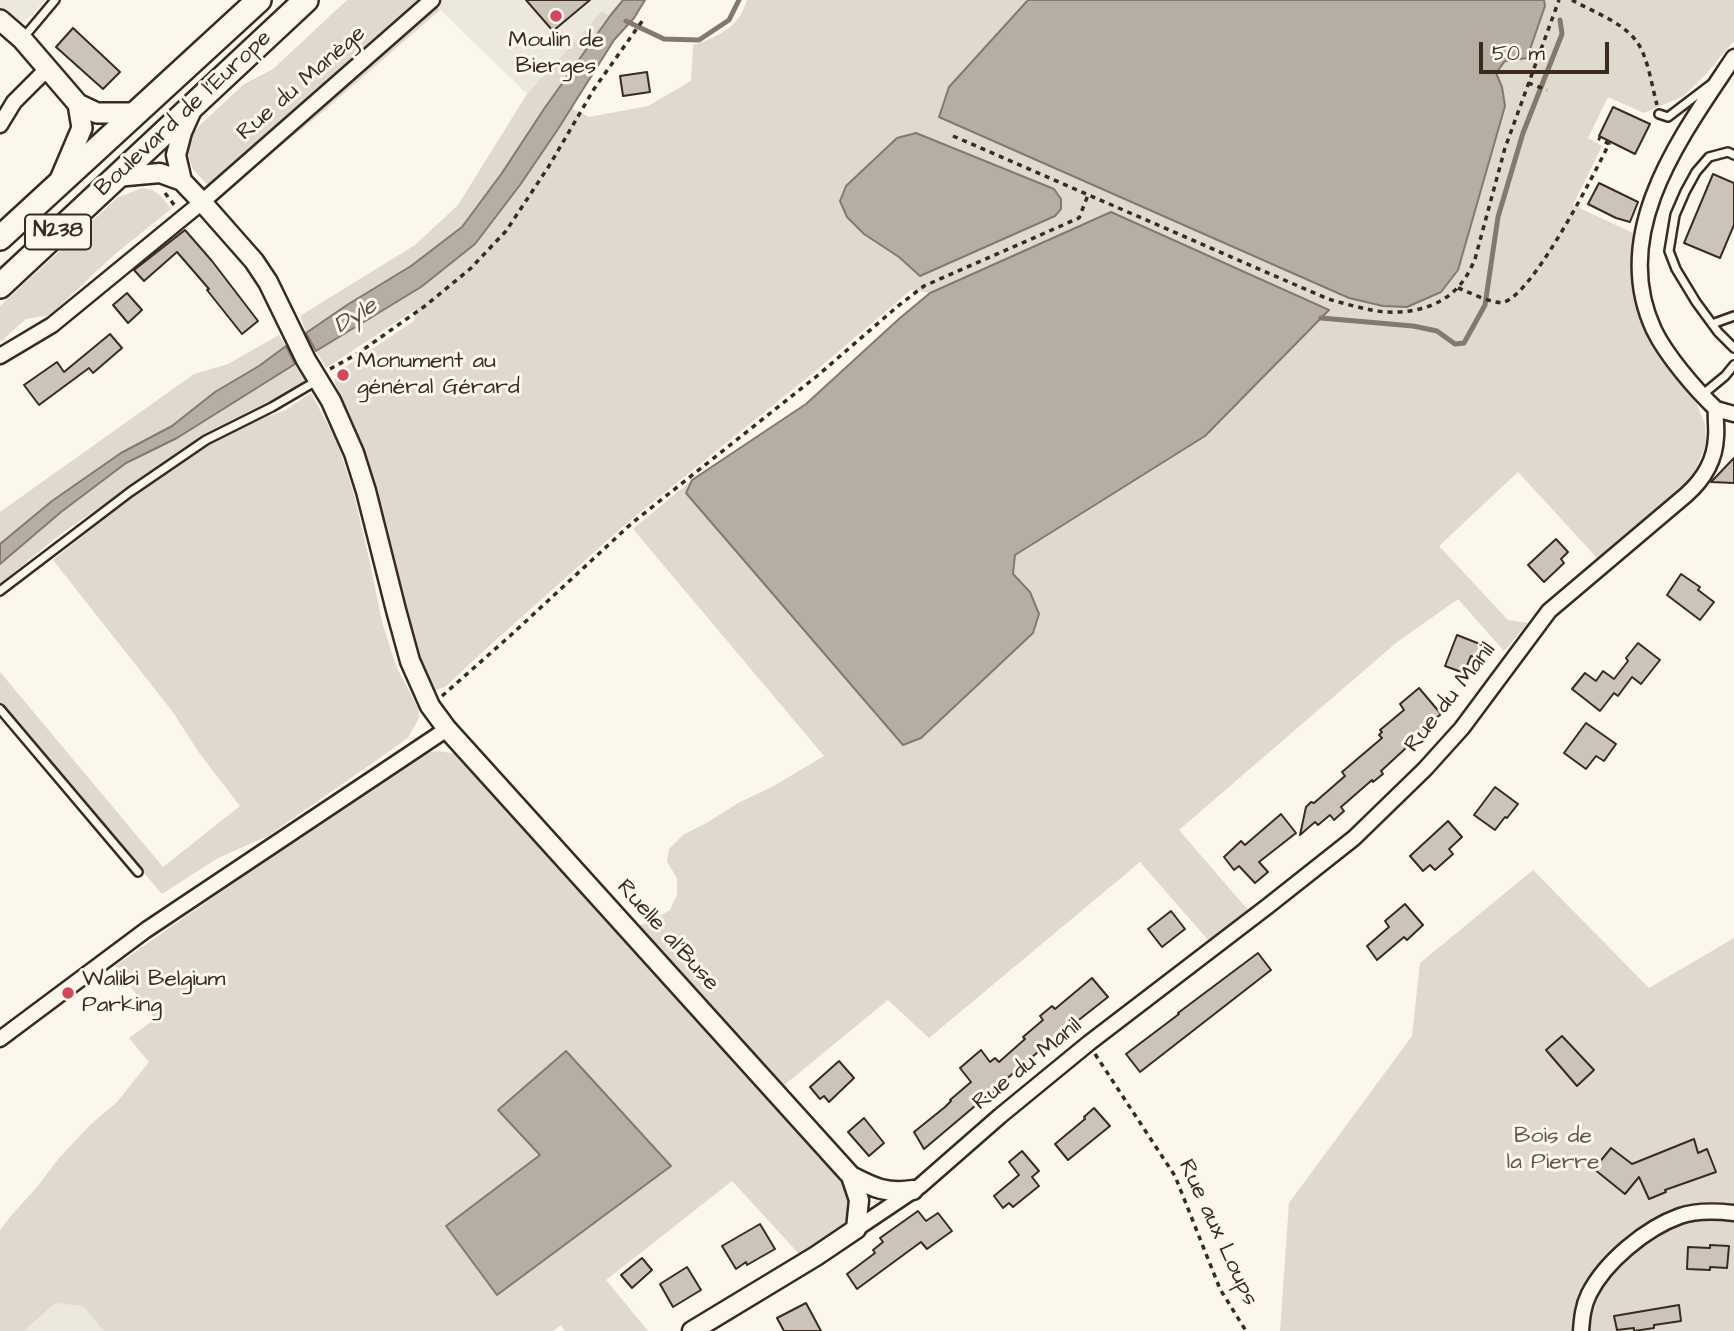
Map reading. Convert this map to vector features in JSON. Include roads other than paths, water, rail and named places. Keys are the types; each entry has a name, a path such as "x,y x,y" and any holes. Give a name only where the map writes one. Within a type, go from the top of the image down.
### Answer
{"highway":[{"name":"Boulevard de l'Europe","path":"0,238 259,0"},
{"name":"Boulevard de l'Europe","path":"0,286 306,0"}],"main road":[{"path":"0,20 22,39 78,104 97,113 135,113"},
{"path":"56,187 82,128 78,104"}],"street":[{"name":"Rue du Manège","path":"0,356 52,324 202,202 432,0"},
{"path":"1734,57 1689,124 1667,164 1646,219 1639,251 1641,291 1655,332 1670,355 1716,409 1734,414"},
{"path":"0,125 14,102 48,68"},
{"path":"182,181 176,155 181,132 196,102"},
{"path":"117,177 160,173 182,181"},
{"name":"Ruelle al'Buse","path":"182,181 254,261 268,282 306,360 331,401 354,453 410,661 430,706 447,729 851,1175 880,1190 913,1190"},
{"name":"Rue du Manil","path":"856,1229 913,1190 1088,1043 1354,838 1425,769 1462,727 1549,611 1693,489 1710,465 1715,448 1716,409"},
{"path":"0,1039 146,930 447,729"},
{"path":"692,1331 856,1229 859,1200 851,1175"},
{"path":"1581,1331 1583,1310 1590,1293 1606,1270 1641,1237 1679,1216 1697,1212 1734,1213"}],"lane":[{"path":"22,39 55,0"},
{"path":"1659,114 1668,117 1721,77"},
{"path":"1734,155 1728,152 1709,157 1696,172 1675,215 1668,251 1676,270 1717,332 1734,348"},
{"path":"1712,324 1734,316"},
{"path":"1702,394 1725,376 1734,365"},
{"path":"0,591 130,492 206,440 318,380"},
{"path":"0,709 138,872"}],"water":[{"name":"Dyle","path":"623,0 645,0 634,18 614,40 520,185 475,244 421,287 316,351 306,333 411,266 462,227"},
{"path":"1028,0 1544,0 1545,6 1527,58 1505,61 1496,73 1502,87 1505,106 1458,270 1441,292 1407,307 1383,306 1349,298 939,117 949,87"},
{"path":"916,133 1054,189 1061,199 1061,209 1055,216 920,276 899,257 864,234 847,217 840,201 846,186 897,138"},
{"path":"1111,212 1329,310 1205,436 1015,555 1013,574 1030,592 1039,614 1033,633 921,738 903,745 686,493 692,480 806,404 930,293"},
{"path":"286,346 295,364 177,438 126,463 61,512 0,564 0,544 52,501 121,453 172,426 215,392 259,366"},
{"path":"566,1051 671,1166 497,1295 446,1226 540,1155 498,1110"}],"waterway":[{"path":"626,21 664,39 699,40 729,20 739,0"},
{"path":"1321,318 1413,326 1437,331 1455,344 1464,343 1485,305 1498,217 1523,133 1562,34 1560,20"}],"place":[{"name":"Moulin de Bierges","path":"556,16"},
{"name":"Monument au général Gérard","path":"343,375"},
{"name":"Walibi Belgium Parking","path":"68,993"}],"park label":[{"name":"Bois de la Pierre","path":"1553,1150"}]}
